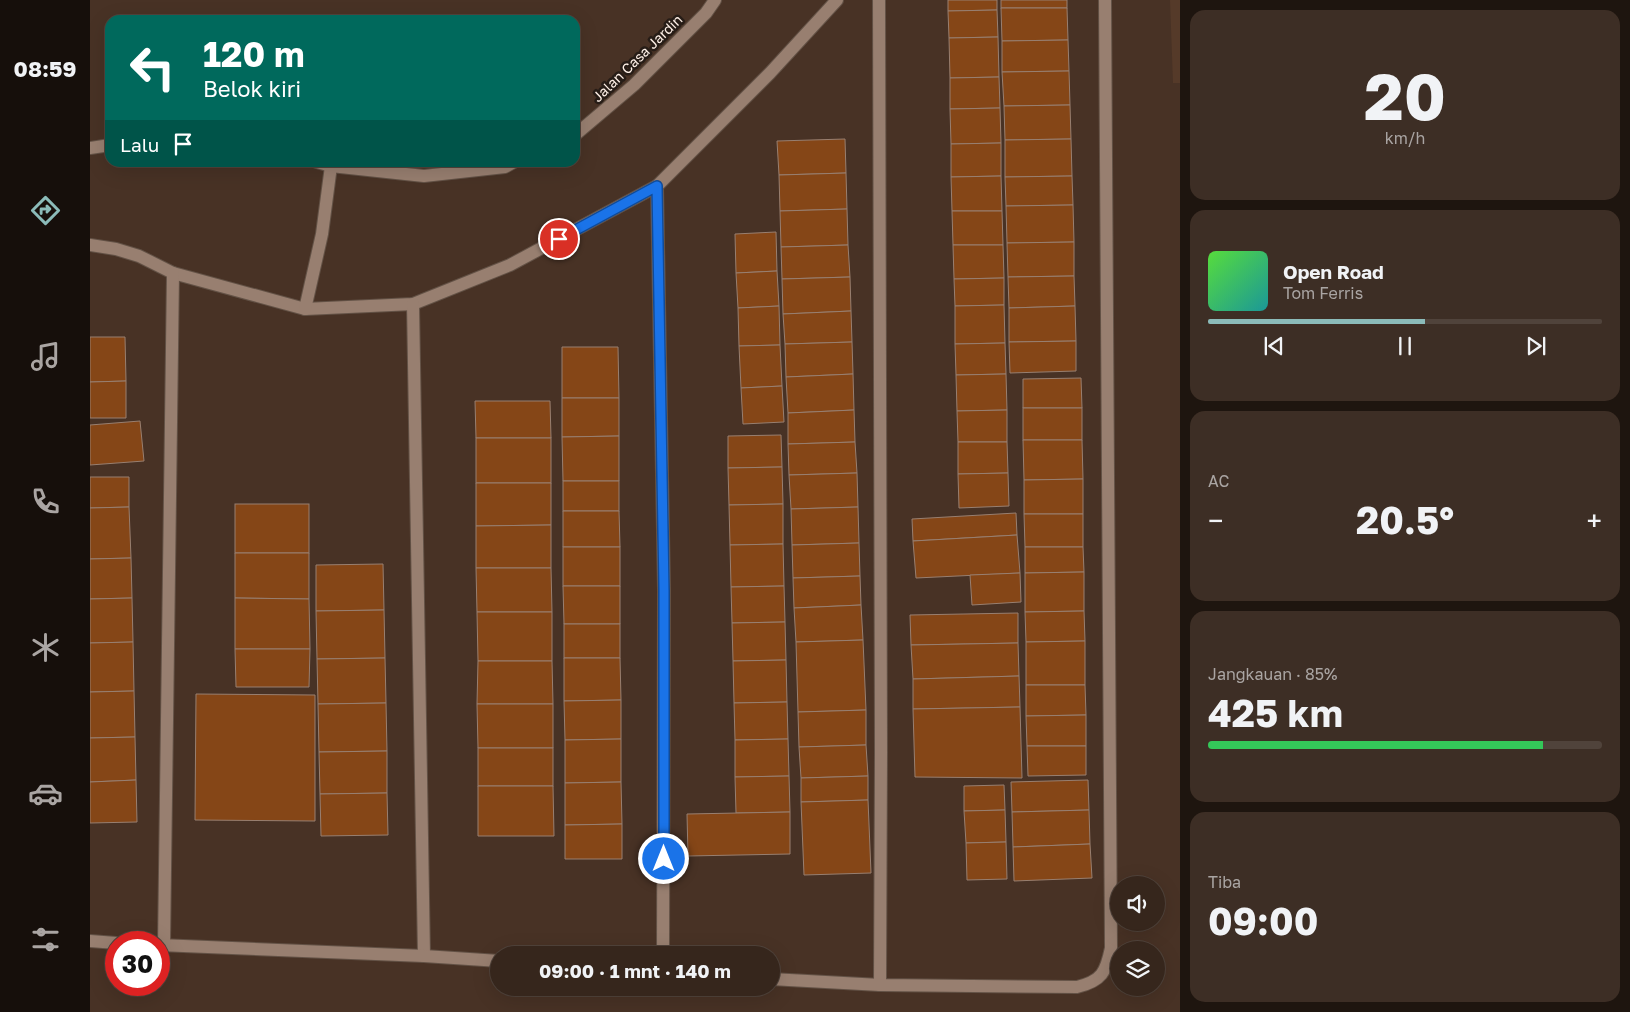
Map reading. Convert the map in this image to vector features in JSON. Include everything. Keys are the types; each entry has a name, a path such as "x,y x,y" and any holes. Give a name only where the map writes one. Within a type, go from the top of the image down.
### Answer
{"street":[{"name":"Jalan Casa Jardin","path":"580,130 634,85 706,13 716,0"},
{"path":"90,246 116,249 139,256 173,273 305,309 413,304 510,265 657,186 770,73 838,0"},
{"path":"878,0 880,986"},
{"path":"780,980 880,986 1077,988 1090,984 1101,976 1108,965 1111,948 1105,0"},
{"path":"90,148 105,146"},
{"path":"305,309 322,234 331,167"},
{"path":"340,167 424,176 505,167"},
{"path":"657,186 664,590 664,946"},
{"path":"161,931 173,273"},
{"path":"413,304 424,956"},
{"path":"90,941 105,942"},
{"path":"170,945 490,960"}],"shaded area":[{"path":"1170,0 1180,0 1180,83 1173,83"}],"building":[{"path":"948,0 997,0 997,10 948,11"},
{"path":"1001,0 1067,0 1067,8 1001,8"},
{"path":"1001,8 1067,8 1068,40 1002,41"},
{"path":"997,10 998,37 949,38 948,11"},
{"path":"998,37 999,77 950,78 949,38"},
{"path":"1068,40 1069,71 1002,72 1002,41"},
{"path":"1069,71 1070,105 1004,106 1002,72"},
{"path":"999,77 1000,108 950,109 950,78"},
{"path":"1070,105 1071,139 1005,140 1004,106"},
{"path":"1000,108 1001,143 951,144 950,109"},
{"path":"845,139 846,173 779,175 777,141"},
{"path":"1071,139 1072,176 1005,177 1005,140"},
{"path":"1001,143 1001,176 951,177 951,144"},
{"path":"846,173 847,209 780,211 779,175"},
{"path":"1001,176 1002,211 952,211 951,177"},
{"path":"1072,176 1073,205 1006,206 1005,177"},
{"path":"1073,205 1074,242 1007,243 1006,206"},
{"path":"847,209 848,245 781,247 780,211"},
{"path":"952,211 1002,211 1003,245 953,245"},
{"path":"776,232 777,271 736,273 735,234"},
{"path":"1074,242 1074,276 1008,277 1007,243"},
{"path":"848,245 850,277 782,279 781,247"},
{"path":"953,245 1003,245 1004,278 954,279"},
{"path":"777,271 779,306 738,308 736,273"},
{"path":"1074,276 1075,306 1009,308 1008,277"},
{"path":"850,277 851,311 783,314 782,279"},
{"path":"1004,278 1004,305 955,306 954,279"},
{"path":"1004,305 1005,343 955,344 955,306"},
{"path":"779,306 780,345 739,346 738,308"},
{"path":"1075,306 1076,341 1009,342 1009,308"},
{"path":"851,311 852,342 785,344 783,314"},
{"path":"90,337 125,337 126,381 90,382"},
{"path":"1076,341 1076,371 1010,373 1009,342"},
{"path":"852,342 853,374 786,377 785,344"},
{"path":"1005,343 1006,374 956,375 955,344"},
{"path":"780,345 782,386 741,388 739,346"},
{"path":"562,347 618,347 619,398 562,398"},
{"path":"853,374 854,410 788,413 786,377"},
{"path":"1006,374 1007,410 957,411 956,375"},
{"path":"1081,378 1082,408 1023,408 1023,379"},
{"path":"126,381 126,418 90,418 90,382"},
{"path":"782,386 784,422 743,424 741,388"},
{"path":"562,398 619,398 619,436 562,437"},
{"path":"475,401 550,401 551,438 476,438"},
{"path":"1023,408 1082,408 1082,440 1023,440"},
{"path":"854,410 855,442 788,444 788,413"},
{"path":"1007,410 1007,442 958,442 957,411"},
{"path":"140,421 144,461 90,465 90,425"},
{"path":"781,435 782,467 728,468 728,436"},
{"path":"619,436 619,481 563,481 562,437"},
{"path":"476,438 551,438 551,483 476,483"},
{"path":"1023,440 1082,440 1083,479 1024,480"},
{"path":"855,442 857,473 789,475 788,444"},
{"path":"958,442 1007,442 1008,473 958,474"},
{"path":"782,467 783,504 729,505 728,468"},
{"path":"857,473 858,507 791,509 789,475"},
{"path":"1008,473 1009,506 959,508 958,474"},
{"path":"90,477 129,477 129,507 90,508"},
{"path":"1083,479 1083,514 1024,514 1024,480"},
{"path":"563,481 619,481 619,511 563,511"},
{"path":"476,483 551,483 551,525 476,526"},
{"path":"235,504 309,504 309,553 235,553"},
{"path":"783,504 783,544 730,545 729,505"},
{"path":"129,507 131,558 90,559 90,508"},
{"path":"858,507 859,543 792,545 791,509"},
{"path":"563,511 619,511 620,547 563,547"},
{"path":"1016,513 1017,535 913,541 912,519"},
{"path":"1024,514 1083,514 1083,547 1025,547"},
{"path":"551,525 551,568 476,568 476,526"},
{"path":"1017,535 1020,573 916,578 913,541"},
{"path":"859,543 860,576 793,578 792,545"},
{"path":"783,544 784,586 731,587 730,545"},
{"path":"563,547 620,547 620,586 563,586"},
{"path":"1025,547 1083,547 1084,572 1025,573"},
{"path":"235,553 309,553 309,599 235,598"},
{"path":"131,558 132,598 90,599 90,559"},
{"path":"383,564 384,610 316,611 316,565"},
{"path":"476,568 551,568 552,612 477,612"},
{"path":"1084,572 1084,611 1025,612 1025,573"},
{"path":"1020,573 1021,602 972,605 970,575"},
{"path":"860,576 861,605 794,608 793,578"},
{"path":"563,586 620,586 620,624 564,624"},
{"path":"784,586 785,622 732,623 731,587"},
{"path":"132,598 133,642 90,643 90,599"},
{"path":"235,598 309,599 310,649 235,649"},
{"path":"861,605 863,640 796,642 794,608"},
{"path":"384,610 385,658 317,659 316,611"},
{"path":"1084,611 1085,641 1026,642 1025,612"},
{"path":"477,612 552,612 552,661 478,661"},
{"path":"1018,613 1018,643 911,645 910,615"},
{"path":"785,622 786,660 733,661 732,623"},
{"path":"564,624 620,624 620,658 564,658"},
{"path":"863,640 866,710 798,712 796,642"},
{"path":"1085,641 1085,685 1026,685 1026,642"},
{"path":"133,642 134,691 90,692 90,643"},
{"path":"1018,643 1019,676 913,679 911,645"},
{"path":"235,649 310,649 309,687 236,687"},
{"path":"385,658 386,703 318,704 317,659"},
{"path":"564,658 620,658 621,700 564,701"},
{"path":"786,660 787,702 734,703 733,661"},
{"path":"478,661 552,661 553,704 477,704"},
{"path":"1019,676 1020,707 913,709 913,679"},
{"path":"1026,685 1085,685 1086,715 1026,716"},
{"path":"134,691 135,737 90,738 90,692"},
{"path":"196,694 315,695 315,821 195,820"},
{"path":"621,700 621,739 565,740 564,701"},
{"path":"787,702 788,739 735,740 734,703"},
{"path":"386,703 387,751 319,752 318,704"},
{"path":"477,704 553,704 553,748 478,748"},
{"path":"1020,707 1022,778 915,777 913,709"},
{"path":"866,710 866,745 799,747 798,712"},
{"path":"1086,715 1086,746 1027,746 1026,716"},
{"path":"135,737 136,780 90,782 90,738"},
{"path":"621,739 621,782 565,783 565,740"},
{"path":"788,739 789,776 735,777 735,740"},
{"path":"866,745 868,776 801,778 799,747"},
{"path":"1027,746 1086,746 1086,775 1028,776"},
{"path":"478,748 553,748 553,786 478,786"},
{"path":"387,751 387,793 320,794 319,752"},
{"path":"789,776 790,812 736,813 735,777"},
{"path":"868,776 868,800 801,802 801,778"},
{"path":"136,780 137,822 90,823 90,782"},
{"path":"1088,780 1089,810 1012,812 1011,782"},
{"path":"621,782 622,824 565,825 565,783"},
{"path":"1004,785 1005,810 964,811 964,786"},
{"path":"478,786 553,786 554,836 478,836"},
{"path":"387,793 388,835 321,836 320,794"},
{"path":"868,800 871,873 804,875 801,802"},
{"path":"1005,810 1006,842 966,843 964,811"},
{"path":"1089,810 1090,844 1013,847 1012,812"},
{"path":"790,812 790,854 688,856 687,814"},
{"path":"622,824 622,859 565,859 565,825"},
{"path":"1006,842 1007,879 967,880 966,843"},
{"path":"1090,844 1092,878 1014,881 1013,847"}],"route":[{"path":"559,239 657,186 664,590 664,859"}]}
